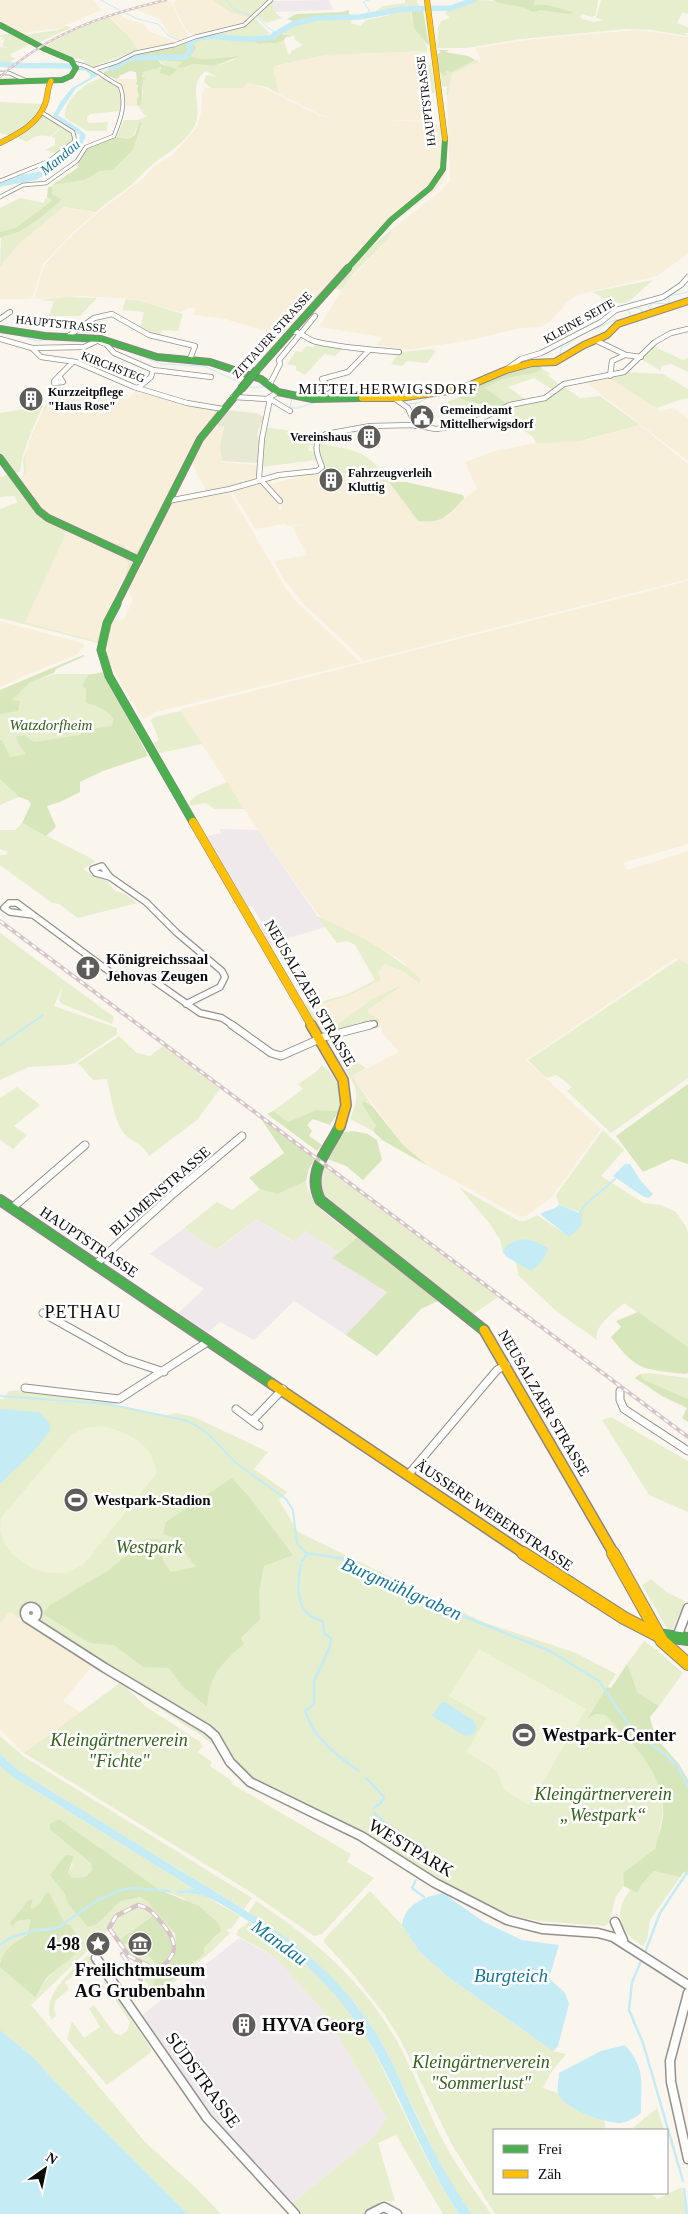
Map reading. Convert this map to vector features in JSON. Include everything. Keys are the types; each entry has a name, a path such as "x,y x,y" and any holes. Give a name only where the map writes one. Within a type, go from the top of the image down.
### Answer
{"main road":[{"name":"HAUPTSTRASSE","path":"331,288 385,226 430,188 443,169 445,141 426,1"},
{"path":"0,25 75,65 71,76 62,80 51,82 0,82"},
{"path":"0,143 11,137 42,112 46,102 47,86 51,82"},
{"path":"0,134 11,137"},
{"name":"ZITTAUER STRASSE","path":"139,560 200,440 240,389 258,370 275,358 331,288"},
{"path":"274,395 330,400 394,398 464,388 506,370 532,363 555,362 607,335 618,324 688,301"},
{"name":"HAUPTSTRASSE","path":"0,329 10,332 100,341 157,357 210,362 268,383 274,395"},
{"path":"0,458 39,510 48,518 139,560"},
{"name":"NEUSALZAER STRASSE","path":"139,560 130,575 103,634 101,650 109,676 339,1070 347,1096 346,1111 340,1127 314,1174 312,1183 316,1196 332,1211 470,1317 486,1332 654,1623 658,1635"},
{"name":"HAUPTSTRASSE","path":"0,1200 161,1308"},
{"name":"ÄUSSERE WEBERSTRASSE","path":"161,1308 624,1618 658,1635 672,1652 688,1664"},
{"path":"637,1625 645,1621 648,1613"},
{"path":"624,1618 645,1635 672,1652 677,1639"},
{"path":"654,1623 666,1634 677,1639"},
{"path":"658,1635 677,1639 688,1638"}],"street":[{"path":"99,71 135,53 246,24 261,6 271,0"},
{"path":"0,196 23,185 46,183 77,161 86,147 114,136 122,117 122,91 120,86 104,78 99,71 81,64 75,65"},
{"path":"0,73 11,74 30,82"},
{"path":"0,181 46,163 75,141 73,132 42,112"},
{"name":"KLEINE SEITE","path":"506,370 521,360 568,340 600,322 616,310 663,297 677,288 688,277"},
{"path":"0,318 10,312"},
{"path":"66,337 94,318 112,314 149,335 168,341 196,346 190,359"},
{"path":"315,316 296,332 313,342 399,352"},
{"path":"168,501 230,489 279,475 314,471 321,468 322,465 316,452 316,444 318,438 326,434 370,426 416,426 436,429 464,425 510,405 545,398 564,384 610,376 627,370 664,337 688,329"},
{"name":"KIRCHSTEG","path":"0,339 32,348 41,357 90,367 138,388 187,403 223,409"},
{"path":"595,340 626,355"},
{"path":"32,348 84,347 100,341 106,344 114,353 153,370 177,371 211,377"},
{"path":"312,399 329,386 322,379 348,372 369,350"},
{"path":"610,376 612,361 619,356 640,357"},
{"path":"268,383 271,382 280,364 275,358"},
{"path":"59,375 73,362"},
{"path":"138,388 151,377 153,370"},
{"path":"260,480 262,426 274,395 290,411"},
{"name":"ZITTAUER STRASSE","path":"233,398 274,395"},
{"path":"394,398 408,408 416,426"},
{"path":"260,480 279,496 280,501"},
{"path":"110,877 146,902 177,933 209,958 222,971 224,977 220,987 186,1004"},
{"path":"33,915 114,974 150,978 200,1013 222,1018 270,1053 281,1056 321,1040 374,1024"},
{"name":"BLUMENSTRASSE","path":"96,1264 242,1136"},
{"path":"12,1208 85,1146"},
{"path":"42,1313 125,1358 164,1372"},
{"path":"25,1388 119,1399 164,1372 209,1340"},
{"path":"408,1475 497,1370 506,1365"},
{"path":"253,1420 283,1390"},
{"path":"620,1391 620,1400 624,1409 688,1451"},
{"path":"236,1409 259,1426"},
{"path":"677,1639 688,1608"},
{"name":"WESTPARK","path":"27,1618 105,1668 207,1729 215,1736 230,1762 250,1782 361,1836 435,1883 507,1920 542,1929 598,1932 613,1937 640,1952 688,1985"},
{"path":"615,1922 619,1934 627,1945"},
{"name":"SÜDSTRASSE","path":"96,1958 207,2118 294,2214"},
{"path":"688,1993 670,2062 671,2082 688,2159"},
{"path":"370,2214 380,2206 389,2206 397,2214"}],"shaded area":[{"path":"0,0 93,0 101,10 60,28 27,32 29,33 21,35 0,23"},
{"path":"178,0 213,0 231,13 251,18 243,24 201,35 191,34 185,28 172,2"},
{"path":"329,0 333,10 275,12 272,1"},
{"path":"166,1 171,2 189,37 182,40 177,39 169,34 161,20 136,9"},
{"path":"119,14 128,20 144,24 149,31 178,43 138,50 132,40 111,17"},
{"path":"637,30 688,37 688,254 657,276 577,295 568,301 550,322 540,327 521,328 466,341 406,350 377,345 382,337 319,327 346,283 389,238 392,229 442,190 450,181 447,99 452,74 481,60 475,48 534,39"},
{"path":"427,51 427,55 421,62 433,102 434,121 380,120 430,122 442,127 446,166 444,181 432,193 386,229 291,330 266,331 225,319 193,315 196,309 189,308 180,312 131,299 81,296 36,299 43,267 66,241 102,209 142,179 153,167 173,155 196,128 201,113 202,93 205,88 243,88 247,83 260,86 320,116 336,119 321,115 279,94 272,67 325,55"},
{"path":"110,79 136,79 139,96 137,106 123,106 123,96"},
{"path":"63,207 96,213 75,230 43,264 33,296 30,299 0,299 0,267 18,245"},
{"path":"608,377 637,393 660,411 674,408 688,418 688,461 584,381"},
{"path":"76,386 96,395 127,399 137,390 214,411 215,414 199,433 137,551 130,551 123,545 106,541 58,521 42,509 21,482 25,469 24,460 40,417 54,398 66,400"},
{"path":"216,425 224,427 220,446 222,462 258,465 258,478 229,488 206,491 191,462 201,442"},
{"path":"640,425 688,464 688,579 364,661 303,603 285,581 274,561 307,555 292,526 313,523 287,526 285,524 255,529 232,491 259,482 277,497 279,509 281,510 281,498 266,485 295,478 297,473 358,474 378,482 389,482 418,521 427,522 449,516 464,498 477,489 465,462 495,451 540,442 587,440"},
{"path":"226,492 230,493 285,587 296,601 360,662 156,712 143,719 107,660 105,652 112,621 124,619 133,600 128,590 129,586 143,564 170,505 178,501"},
{"path":"67,530 118,553 128,562 127,571 104,619 96,641 24,622"},
{"path":"688,581 688,844 623,863 628,870 688,851 688,964 676,958 526,1060 601,1129 551,1198 526,1216 520,1217 428,1166 403,1145 352,1076 399,1052 383,1034 380,1024 368,1013 368,1010 400,987 397,986 371,1000 330,1030 320,1026 310,1007 348,996 381,980 378,972 384,964 403,971 419,983 404,963 394,956 323,919 317,913 258,830 180,711"},
{"path":"0,621 82,643 85,646 76,655 0,687"},
{"path":"219,829 258,830 325,927 270,944 259,925 262,923 252,906 247,906 207,836 222,833"},
{"path":"256,1219 293,1242 305,1231 338,1252 332,1258 387,1292 346,1335 294,1301 254,1340 220,1322 208,1333 178,1313 204,1289 150,1254 184,1228 217,1250"},
{"path":"10,1612 93,1665 63,1701 80,1712 24,1753 0,1730 0,1623"},
{"path":"239,1938 274,1956 323,2011 388,2118 376,2135 290,2205 220,2129 141,2016"}],"green space":[{"path":"213,0 269,0 260,6 251,18 231,13"},
{"path":"405,0 416,0 420,7 376,11 383,6 405,3"},
{"path":"475,0 497,1 533,11 573,12 548,5 534,5 535,0 598,0 596,15 592,17 582,14 580,16 582,19 594,22 603,20 596,18 601,0 688,0 688,14 683,12 677,23 688,27 688,33 684,33 688,36 652,30 626,29 521,39 467,48 437,48 438,27 441,21 450,18 445,13 447,10 466,5"},
{"path":"493,0 535,0 534,5 548,5 574,12 570,14 540,10 533,12"},
{"path":"272,1 275,12 282,18 266,23 256,15 262,8 269,7 268,5"},
{"path":"349,10 349,15 316,17 296,22 287,19 296,14"},
{"path":"411,10 411,16 425,41 427,51 325,55 275,66 273,68 279,94 267,87 247,83 243,88 211,88 204,82 206,75 217,77 206,71 197,83 197,119 190,133 180,143 96,212 63,207 18,245 0,267 1,237 24,229 62,199 52,194 52,187 49,187 63,181 84,179 100,171 113,170 133,150 142,124 139,123 134,135 128,139 116,138 124,120 138,120 148,116 144,115 139,107 143,92 143,80 146,78 142,76 143,72 167,66 158,60 183,62 182,68 193,64 214,66 236,59 232,56 222,59 211,59 190,56 194,41 216,37 256,42 257,44 270,44 284,40 288,54 291,54 291,51 303,45 295,40 294,36 281,33 295,23 335,18 352,19 351,23 360,26 366,20 390,15 393,12"},
{"path":"411,10 423,10 429,46 414,28"},
{"path":"109,17 132,40 138,50 92,67 85,64 83,60 64,56 45,47 66,33"},
{"path":"254,17 270,34 243,38 208,36 246,25"},
{"path":"66,26 72,27 38,43 23,35 58,30"},
{"path":"11,33 33,43 11,54 11,57 16,58 8,64 0,62 0,47 11,48 2,46 5,38 0,41 3,37 0,37 0,35"},
{"path":"276,33 294,36 286,37 284,40 276,43 257,44 256,42 247,41 246,38 264,37"},
{"path":"191,40 196,48 190,56 196,58 209,59 240,56 214,66 193,64 182,68 177,67 183,62 158,60 161,64 177,69 170,76 160,73 161,67 143,72 142,77 147,78 143,80 141,105 137,106 139,96 138,85 135,83 137,82 136,72 130,71 119,76 117,79 104,75 104,72 112,69 110,66 119,65 129,55"},
{"path":"438,50 449,50 445,52 468,56 475,60 452,72 446,71 447,75 444,75 439,71 436,55 441,52"},
{"path":"422,60 431,65 435,93 431,93 425,81"},
{"path":"475,60 479,61 452,74 448,95 446,95 447,86 442,87 440,72 447,75 446,71 452,72"},
{"path":"103,78 120,90 121,111 90,114 87,117 88,123 108,122 107,131 87,131 65,118 65,111 77,92 90,83"},
{"path":"0,102 44,104 26,126 17,133 9,135 0,133"},
{"path":"42,114 61,125 61,127 50,137 38,136 27,142 16,137"},
{"path":"139,123 142,123 133,150 113,170 100,171 84,180 52,185 79,167 78,164 88,147 115,137 128,139 135,135"},
{"path":"63,126 72,132 74,141 59,154 45,150 55,145 55,138 51,137"},
{"path":"48,187 52,187 52,194 62,199 27,227 0,238 0,232 17,227 52,201 50,198 47,198"},
{"path":"20,198 44,203 45,199 50,198 53,201 17,227 0,232 0,208"},
{"path":"392,229 389,238 353,274 341,290 331,288 373,245"},
{"path":"653,280 631,300 626,302 613,302 592,292"},
{"path":"66,297 97,298 80,316 49,316 54,301 39,300"},
{"path":"126,299 140,301 183,314 178,331 163,330 158,337 140,330 144,312 122,310"},
{"path":"316,343 345,346 335,356 324,354 305,375 296,370 296,366 287,364 296,351 301,352 306,346 314,347"},
{"path":"653,346 683,360 688,358 688,372 671,364 661,366 661,371 641,359"},
{"path":"432,349 436,351 427,363 407,361 402,366 391,364 399,352"},
{"path":"540,364 542,369 535,373 503,379 485,388 509,405 491,406 470,402 458,398 461,396 454,391 514,369 527,369 530,365"},
{"path":"542,369 551,374 547,375 560,385 554,391 534,378 508,387 528,401 517,403 547,399 563,386 580,398 600,396 640,425 580,441 536,443 533,437 513,422 514,419 503,408 515,403 509,405 484,388 503,379 535,373"},
{"path":"625,372 663,374 688,389 688,398 656,408 608,377"},
{"path":"49,397 54,398 48,405 40,420"},
{"path":"458,398 478,405 487,403 502,407 465,424 447,402"},
{"path":"43,406 23,455 20,472 14,473 0,454 0,413"},
{"path":"225,410 256,413 264,417 257,434 259,441 258,463 222,461 220,446 224,427 216,425"},
{"path":"214,411 219,411 137,555 56,522 40,509 18,479 24,475 21,482 42,509 58,521 106,541 123,545 132,552 138,550 199,433 215,414"},
{"path":"264,427 299,432 316,437 313,445 308,446 309,451 313,451 317,460 261,467"},
{"path":"318,443 359,453 373,463 389,482 378,482 358,474 325,473 318,453"},
{"path":"28,447 25,463 26,472 24,475 23,460"},
{"path":"10,474 37,511 132,560 134,563 98,643 0,618 0,509 18,502 14,496 0,497 0,477","holes":["67,531 118,553 128,562 127,570 120,590 96,641 25,622"]},
{"path":"389,482 406,482 463,495 464,498 450,514 439,520 418,521"},
{"path":"83,655 85,656 56,669 54,673 30,682 12,700 20,701 18,711 0,714 0,690"},
{"path":"104,672 148,756 103,771 80,782 80,792 47,806 56,827 46,836 22,823 31,804 28,800 19,797 0,779 0,740 2,740 10,757 26,754 18,743 16,736 24,735 34,742 80,735 85,728 92,729 112,726 114,719 105,710 86,703 86,689 82,685 88,675"},
{"name":"Watzdorfheim","path":"55,674 99,674 126,739 0,767 0,698 24,683"},
{"path":"180,711 202,744 160,753 153,743 159,740 151,720 155,717"},
{"path":"0,779 19,797 0,805"},
{"path":"227,782 244,809 215,809 205,803 189,806 190,801 197,795"},
{"path":"22,823 96,861 83,869 107,881 115,891 125,894 137,903 78,918 59,904 52,903 0,865 0,855 5,855 8,852 0,849 0,830 15,830"},
{"path":"317,916 385,951 421,980 419,983 403,971 384,964 378,972 381,980 348,996 310,1007 320,1026 330,1030 371,1000 398,986 400,987 368,1010 368,1013 379,1019 380,1028 371,1021 326,1033 320,1030 305,1005 348,994 375,980 355,945 347,941 337,943"},
{"path":"0,933 114,1017 112,1024 62,1004 59,1001 62,988 54,1006 117,1028 117,1034 75,1063 29,1067 0,1080"},
{"path":"679,959 688,964 688,1078 611,1133 567,1091 572,1087 557,1075 546,1078 528,1060"},
{"path":"119,1036 137,1053 150,1056 163,1046 220,1089 197,1120 149,1156 143,1148 123,1132 117,1120 107,1079 93,1080 78,1063"},
{"path":"347,1056 366,1068 352,1076 373,1107 365,1101 376,1126 373,1131 350,1119 356,1101 355,1088 339,1060"},
{"path":"322,1065 332,1074 338,1085 339,1111 316,1110 288,1122 273,1111 303,1089 298,1084 316,1072"},
{"path":"688,1084 688,1164 672,1159 643,1172 616,1136"},
{"path":"17,1087 40,1105 14,1126 27,1135 13,1149 0,1140 0,1098"},
{"path":"364,1101 373,1107 403,1145 428,1166 382,1140 373,1131 376,1126 362,1104"},
{"path":"316,1110 339,1111 330,1125 313,1119 307,1125 312,1131 309,1136 322,1145 317,1151 267,1114 273,1111 288,1122"},
{"path":"261,1119 315,1159 309,1169 306,1181 278,1194 260,1189 249,1178 284,1153"},
{"path":"603,1130 624,1150 601,1176 644,1203 661,1205 676,1212 688,1232 688,1347 624,1303 602,1324 597,1340 556,1311 518,1275 516,1263 503,1252 500,1240 490,1224 459,1187 519,1221 525,1221 537,1215 567,1235 580,1212 559,1205 556,1195"},
{"path":"354,1131 368,1134 377,1140 382,1160 363,1180 346,1166 327,1159 344,1132"},
{"path":"324,1165 498,1297 472,1315 331,1207 316,1184"},
{"path":"306,1181 313,1199 319,1207 357,1237 338,1252 305,1231 294,1242 256,1219 216,1250 184,1228 217,1202 232,1210 260,1189 278,1194"},
{"path":"357,1237 440,1300 421,1309 377,1356 346,1335 387,1292 332,1258"},
{"path":"638,1312 688,1347 688,1373 660,1371 642,1367 628,1357 620,1348 611,1337 621,1327 616,1321"},
{"path":"649,1373 688,1378 688,1399 643,1379 640,1374"},
{"path":"640,1374 643,1379 688,1399 688,1422 682,1418 687,1408 662,1396 635,1378"},
{"name":"Westpark","path":"27,1390 118,1400 116,1405 163,1416 176,1413 194,1417 268,1452 254,1469 287,1492 279,1500 298,1532 483,1622 576,1653 616,1674 588,1717 595,1714 605,1715 639,1752 656,1779 661,1794 663,1810 655,1848 623,1873 624,1886 616,1896 609,1923 605,1926 538,1921 506,1914 489,1907 402,1861 371,1837 251,1780 232,1760 206,1739 124,1685 145,1706 199,1741 203,1746 198,1752 212,1762 210,1766 231,1780 232,1784 351,1854 347,1862 374,1878 322,1934 314,1936 249,1891 24,1753 120,1683 10,1612 0,1623 0,1399 4,1399 9,1391"},
{"path":"611,1417 688,1461 688,1512 649,1495 602,1420"},
{"name":"Westpark-Stadion","path":"102,1426 130,1436 145,1447 151,1455 156,1474 84,1564 65,1574 44,1572 31,1568 12,1554 4,1542 0,1530 1,1518 70,1436 84,1428"},
{"path":"232,1478 250,1498 293,1555 264,1566 259,1591 260,1619 241,1638 244,1644 218,1671 210,1687 207,1707 182,1686 169,1668 143,1667 114,1645 90,1643 43,1614 50,1605 109,1570 147,1538 161,1540 163,1560 171,1572 196,1567 174,1538 163,1534 166,1522"},
{"path":"651,1579 668,1593 685,1601 673,1629 668,1630 642,1585"},
{"path":"644,1641 683,1673 659,1706 638,1693 627,1664"},
{"name":"Westpark-Center","path":"479,1649 586,1709 529,1805 504,1790 497,1771 466,1752 487,1718 449,1696"},
{"path":"627,1664 638,1693 659,1706 650,1717 655,1737 679,1764 688,1780 688,1875 684,1872 680,1877 654,1871 642,1884 637,1893 624,1886 623,1873 655,1849 663,1815 658,1785 644,1759 605,1715 595,1714 587,1719 607,1687 611,1688"},
{"path":"0,1736 23,1756 252,1898 244,1909 49,1790 18,1770 0,1754"},
{"path":"0,1766 27,1786 194,1889 171,1892 203,1895 240,1916 232,1928 226,1930 230,1933 212,1951 154,1998 150,1993 148,1985 111,1928 31,2005 145,2142 196,2188 221,2214 188,2214 34,2058 0,2030 0,1967 35,1996 54,1970 80,1951 57,1911 54,1901 44,1895 41,1902 33,1910 30,1908 17,1921 31,1919 27,1935 7,1949 0,1962","holes":["59,1819 160,1890 184,1898 218,1935 204,1948 204,1954 152,1985 174,1955 176,1943 172,1932 157,1911 142,1898 125,1899 116,1903 98,1921 88,1927 68,1904 60,1864 66,1856 73,1864 68,1873 72,1878 85,1877 92,1870 91,1865 70,1846"]},
{"path":"59,1819 160,1890 199,1906 214,1919 220,1926 221,1931 204,1948 204,1954 163,1987 156,1990 151,1989 154,1981 168,1966 176,1944 175,1934 147,1901 140,1897 120,1901 97,1924 88,1927 68,1904 65,1894 50,1875 66,1855 74,1856 68,1873 72,1878 85,1877 92,1870 91,1864 50,1829 50,1824"},
{"path":"654,1871 680,1877 650,1920 647,1940 643,1946 628,1934 624,1927 620,1913 621,1906 631,1889 637,1892"},
{"name":"Kleingärtnerverein \"Sommerlust\"","path":"370,1891 402,1925 420,1952 448,1977 553,2051 566,2054 550,2074 543,2088 558,2093 569,2106 604,2120 606,2129 493,2129 493,2194 652,2194 657,2199 682,2187 686,2214 495,2214 451,2143 401,2041 385,2015 324,1942 324,1939"},
{"path":"49,1892 65,1924 70,1925 83,1944 76,1953 46,1979 35,1997 0,1967 5,1952 27,1935 31,1919 17,1921 12,1926 10,1923 29,1900 33,1899 30,1908 33,1909 41,1902 44,1895"},
{"path":"256,1901 298,1930 317,1946 335,1962 368,1999 397,2041 447,2148 491,2214 472,2214 456,2192 438,2160 385,2048 355,2003 249,1912"},
{"path":"153,1916 172,1940 169,1955 165,1961 158,1965 134,1941 123,1945 120,1940"},
{"path":"249,1922 302,1962 326,1984 356,2021 382,2067 427,2160 459,2214 443,2214 396,2135 378,2143 395,2201 381,2201 364,2214 298,2214 290,2205 376,2135 387,2118 323,2011 274,1956 236,1935 238,1930"},
{"path":"88,1955 96,1965 90,1971 84,1969 65,1982 69,1989 55,2001 54,2009 56,2016 51,2020 49,2010 54,1992"},
{"path":"112,1990 151,2049 151,2052 107,2085 67,2039 72,2021 84,2038 100,2027 89,2008 94,2005 114,2033 121,2035 127,2031 130,2022 110,1992"},
{"path":"657,2108 664,2129 635,2129 634,2127"}],"water":[{"path":"69,65 78,66 101,73 96,74 97,76 76,88 58,115 86,135 81,147 54,170 36,180 0,187 0,183 21,175 42,171 73,149 79,142 80,135 53,116 61,101 72,88 90,78 90,74 80,67"},
{"path":"625,1164 630,1164 640,1180 653,1194 649,1198 644,1197 613,1176"},
{"path":"559,1205 582,1214 581,1226 569,1237 540,1214"},
{"path":"522,1239 535,1241 548,1248 541,1261 531,1271 507,1257 503,1252 507,1245"},
{"path":"0,1409 39,1412 49,1423 51,1430 31,1454 0,1484"},
{"path":"445,1702 473,1720 477,1728 473,1735 465,1736 432,1716 440,1704"},
{"path":"0,1754 18,1770 49,1790 260,1920 308,1956 330,1976 351,1999 376,2033 392,2062 438,2160 472,2214 459,2214 436,2176 377,2056 355,2020 314,1973 283,1945 218,1902 201,1895 171,1892 194,1889 13,1777 0,1766"},
{"name":"Burgteich","path":"443,1893 484,1922 522,1940 559,1945 549,1978 565,1993 569,2004 558,2046 553,2051 448,1977 420,1952 402,1925 404,1918 411,1907 422,1899"},
{"path":"0,2030 34,2058 188,2214 0,2214"},
{"path":"625,2045 636,2061 641,2076 641,2113 626,2122 604,2121 576,2110 561,2099 558,2093 559,2073 601,2051"}],"waterway":[{"path":"101,0 119,10"},
{"path":"226,0 235,10 252,16"},
{"path":"363,16 370,11 363,2 369,0"},
{"path":"112,68 131,58 186,57 191,48 188,44 201,38 256,39 274,37 274,35 293,24 317,18 360,17 403,9 451,8 474,0"},
{"path":"123,12 138,19 158,24 169,36 188,44"},
{"path":"255,16 277,33"},
{"name":"Mandau","path":"0,64 83,68"},
{"path":"100,72 112,68"},
{"path":"652,310 648,307 653,303 669,304 669,296 688,292"},
{"path":"632,307 641,309 642,312 648,311"},
{"path":"626,309 630,313 630,318"},
{"path":"590,329 600,327 614,320 625,319"},
{"path":"18,335 37,341 52,339"},
{"path":"560,356 561,347 568,345 573,339"},
{"path":"121,348 161,364 204,366 243,384"},
{"path":"247,386 253,388 267,386 272,393"},
{"path":"405,404 418,403 432,395"},
{"path":"292,398 290,408 298,408 317,402"},
{"path":"0,1045 43,1015"},
{"path":"580,1212 585,1205 615,1179"},
{"name":"Burgmühlgraben","path":"0,1396 108,1404 184,1420 197,1426 208,1434 236,1463 286,1499 293,1510 297,1544 306,1553"},
{"name":"Burgmühlgraben","path":"302,1561 306,1553"},
{"name":"Burgmühlgraben","path":"306,1553 346,1559 433,1604 550,1651 599,1681 633,1731 667,1756 678,1767 688,1787"},
{"path":"301,1564 299,1576 301,1605 309,1615 323,1622 324,1633 331,1639 330,1647 314,1681 314,1704 305,1711 314,1730 327,1746 359,1771"},
{"path":"366,1778 384,1797 381,1803 374,1808"},
{"path":"374,1813 393,1830 423,1846 430,1854"},
{"name":"Burgmühlgraben","path":"644,1955 660,1913 688,1871"},
{"path":"416,1880 412,1888 424,1897"},
{"path":"0,1945 10,1938 33,1931 57,1928 98,1900 121,1890 132,1888 170,1891"},
{"name":"Burgmühlgraben","path":"642,1959 632,1982 629,2010 643,2043 668,2129"},
{"name":"Burgmühlgraben","path":"668,2129 683,2181"},
{"name":"Burgmühlgraben","path":"684,2189 687,2214"}],"railway":[{"path":"0,77 57,37 99,19 166,0"},
{"path":"0,921 688,1437"},
{"path":"138,1905 153,1913 166,1928 173,1941 174,1947 170,1958 157,1970 129,1956 109,1928 116,1916 138,1905"},
{"path":"122,1954 141,1980"}],"traffic: fast":[{"path":"0,25 45,49 71,60 76,68 71,76 62,80 0,82"},
{"path":"257,370 391,220 430,188 443,169 445,139"},
{"path":"0,329 45,336 101,339 157,357 210,362 261,379 278,392 312,399 362,398"},
{"path":"241,389 257,370"},
{"path":"193,822 109,676 101,650 107,623 200,439 241,389"},
{"path":"0,458 39,511 48,518 139,560"},
{"path":"340,1126 316,1171 315,1190 320,1200 484,1330"},
{"path":"0,1200 272,1384"},
{"path":"657,1635 688,1639"}],"traffic: slow":[{"path":"427,0 445,139"},
{"path":"0,143 27,128 38,117 45,104 48,86 51,81"},
{"path":"362,398 399,398 461,389 506,370 532,363 555,362 584,345 607,335 618,324 688,301"},
{"path":"193,822 343,1080 346,1105 340,1126"},
{"path":"484,1330 648,1613 662,1641 688,1664"},
{"path":"272,1384 525,1554 624,1618 657,1635"}],"place":[{"name":"Kurzzeitpflege \"Haus Rose\"","path":"31,399"},
{"name":"Gemeindeamt Mittelherwigsdorf","path":"422,417"},
{"name":"Vereinshaus","path":"369,437"},
{"name":"Fahrzeugverleih Kluttig","path":"331,480"},
{"name":"Königreichssaal Jehovas Zeugen","path":"88,968"},
{"name":"Westpark-Stadion","path":"76,1500"},
{"name":"Westpark-Center","path":"524,1735"},
{"name":"4-98","path":"98,1944"},
{"name":"Freilichtmuseum AG Grubenbahn","path":"140,1944"},
{"name":"HYVA Georg","path":"244,2025"}],"district":[{"name":"MITTELHERWIGSDORF","path":"388,389"},
{"name":"PETHAU","path":"83,1312"}],"park label":[{"name":"Kleingärtnerverein \"Fichte\"","path":"119,1750"},
{"name":"Kleingärtnerverein „Westpark“","path":"603,1804"}]}
